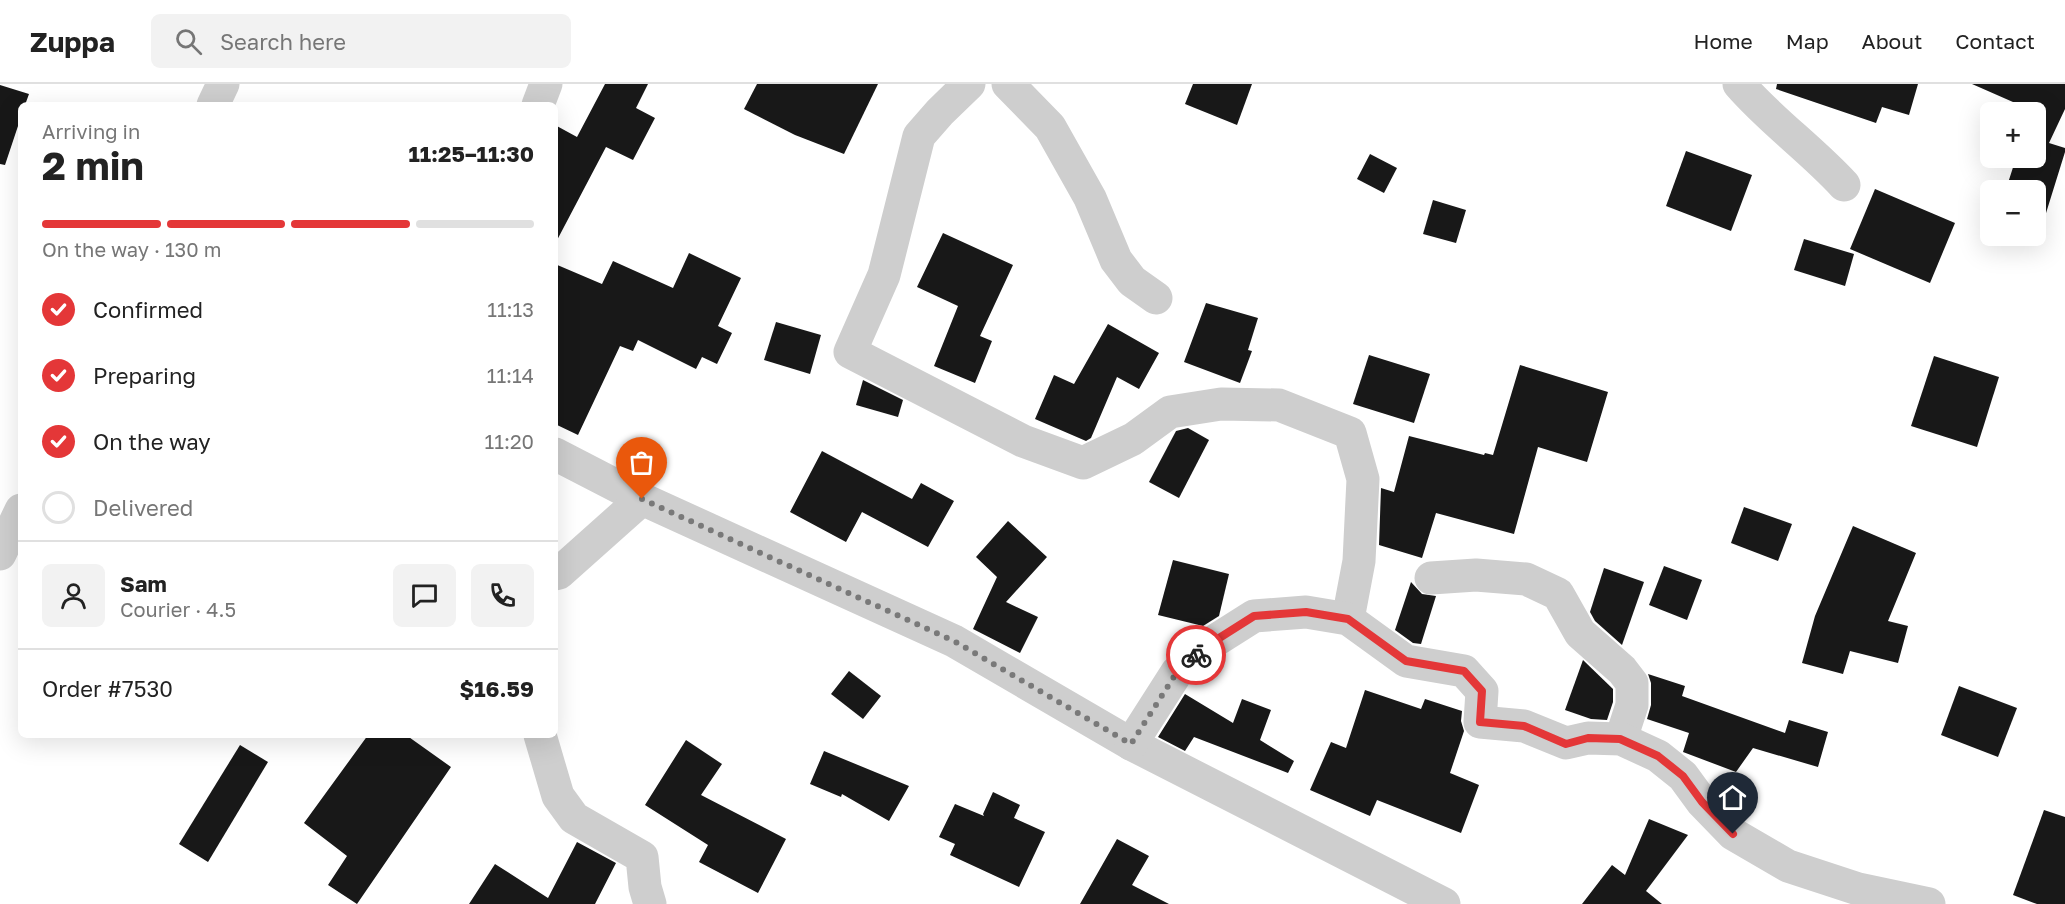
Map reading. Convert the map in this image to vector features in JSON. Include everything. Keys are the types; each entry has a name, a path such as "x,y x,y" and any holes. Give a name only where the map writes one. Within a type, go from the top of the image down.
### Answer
{"street":[{"path":"214,102 223,84"},
{"path":"539,102 546,84"},
{"path":"969,84 940,112 920,136 884,275 850,352 1023,441 1083,463 1132,439 1170,412 1221,404 1279,405 1350,433 1363,480 1359,561 1348,619"},
{"path":"1008,84 1050,127 1090,198 1116,260 1132,281 1156,298"},
{"path":"1739,84 1794,140 1820,159 1844,184"},
{"path":"558,456 642,499 954,641 1131,744 1444,904"},
{"path":"558,573 642,499"},
{"path":"0,554 18,516"},
{"path":"1431,578 1476,575 1526,579 1558,594 1580,633 1622,670 1632,682 1632,705 1620,739"},
{"path":"1131,744 1177,672 1205,647 1254,616 1306,612 1348,619 1406,661 1464,671 1482,691 1480,722 1524,726 1566,744 1588,738 1620,739 1658,756 1683,776 1702,802 1733,834 1788,866 1858,889 1929,904"},
{"path":"541,738 558,796 574,818 642,857 645,887 650,904"}],"building":[{"path":"605,84 648,84 636,108 655,118 633,160 606,147 558,238 558,127 577,137"},
{"path":"757,84 878,84 844,154 795,135 744,109"},
{"path":"1193,84 1252,84 1237,125 1185,104"},
{"path":"1777,84 1918,84 1909,115 1882,107 1876,123 1776,89"},
{"path":"1972,84 2065,84 2065,109 2049,143 2065,148 2065,152 2046,213 2046,180 2009,180 2013,168 2046,168 2046,102 2013,102"},
{"path":"0,85 29,94 26,102 18,102 18,126 5,165 0,164"},
{"path":"1686,151 1752,175 1731,231 1666,206"},
{"path":"1370,154 1397,168 1384,193 1357,179"},
{"path":"1875,189 1955,223 1930,283 1850,249"},
{"path":"1433,200 1466,210 1456,243 1423,234"},
{"path":"943,233 1013,265 980,336 992,341 975,383 934,366 958,306 917,287"},
{"path":"1804,239 1854,254 1845,286 1794,270"},
{"path":"689,253 741,278 718,326 732,333 717,364 702,357 696,369 638,340 633,351 620,346 578,435 558,425 558,265 602,284 613,261 673,288"},
{"path":"1206,303 1258,318 1248,350 1252,351 1240,383 1184,362"},
{"path":"776,322 821,335 810,374 764,360"},
{"path":"1108,324 1159,353 1139,389 1117,377 1091,438 1086,441 1035,419 1054,375 1074,384"},
{"path":"1369,355 1430,374 1414,423 1353,404"},
{"path":"1934,356 1999,377 1977,447 1911,426"},
{"path":"1520,365 1608,392 1587,462 1538,447 1514,534 1436,513 1422,558 1379,545 1381,488 1394,492 1409,436 1484,455 1485,453 1493,455"},
{"path":"863,380 903,400 898,417 856,405"},
{"path":"1188,428 1209,440 1179,498 1149,482 1176,431"},
{"path":"822,451 912,499 921,483 954,501 928,547 862,512 846,542 790,512"},
{"path":"1744,507 1792,524 1778,561 1731,543"},
{"path":"1008,521 1047,557 1006,602 1038,617 1020,653 973,629 997,577 976,557"},
{"path":"1853,526 1916,553 1888,621 1908,626 1898,663 1850,651 1843,674 1802,663 1815,616"},
{"path":"1173,560 1229,574 1219,616 1203,626 1158,615"},
{"path":"1664,566 1702,580 1687,620 1649,605"},
{"path":"1604,568 1644,582 1622,645 1595,621 1590,612"},
{"path":"1411,582 1422,594 1436,596 1421,644 1413,643 1395,630"},
{"path":"1583,660 1613,689 1613,702 1607,720 1591,719 1565,710"},
{"path":"849,671 881,696 863,719 831,694"},
{"path":"1648,674 1685,686 1682,696 1785,733 1789,720 1828,732 1818,767 1753,748 1736,772 1683,752 1689,733 1647,719 1651,705 1651,683"},
{"path":"1959,686 2017,708 1998,757 1941,735"},
{"path":"1365,690 1421,709 1425,699 1462,711 1461,721 1464,731 1450,773 1479,785 1461,833 1377,800 1370,816 1310,790 1331,742 1346,748"},
{"path":"1185,694 1233,723 1242,699 1271,710 1260,740 1294,761 1288,773 1194,737 1185,751 1158,737"},
{"path":"366,738 410,738 451,767 357,904 328,885 347,856 304,823"},
{"path":"686,740 722,764 701,795 786,839 758,893 699,862 708,845 645,805"},
{"path":"240,745 268,762 208,862 179,844"},
{"path":"824,751 909,786 889,821 842,794 841,797 810,784"},
{"path":"993,792 1020,805 1014,818 1045,832 1019,887 950,855 955,844 939,837 955,804 984,816"},
{"path":"2044,810 2065,817 2065,904 2037,904 2013,895"},
{"path":"1649,819 1688,835 1646,891 1662,904 1582,904 1612,865 1625,875"},
{"path":"1117,839 1149,856 1132,885 1169,904 1080,904"},
{"path":"577,842 616,863 595,904 469,904 495,864 548,898"}],"way so far":[{"path":"642,499 954,641 1131,744 1177,672 1196,655"}],"route":[{"path":"1196,655 1254,616 1306,612 1348,619 1406,661 1464,671 1482,691 1480,722 1524,726 1566,744 1588,738 1620,739 1658,756 1683,776 1702,802 1733,834"}]}
